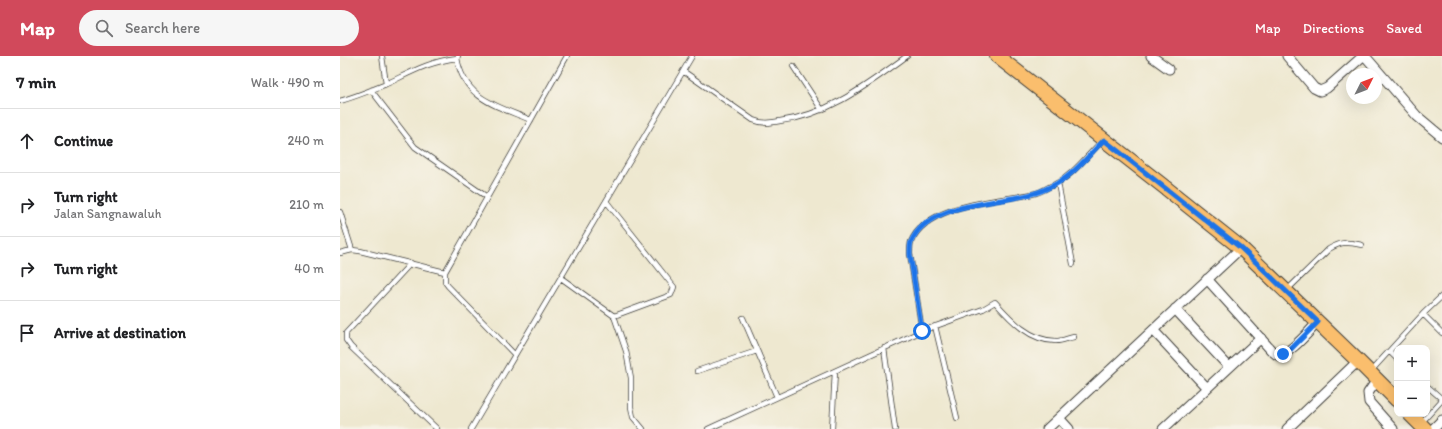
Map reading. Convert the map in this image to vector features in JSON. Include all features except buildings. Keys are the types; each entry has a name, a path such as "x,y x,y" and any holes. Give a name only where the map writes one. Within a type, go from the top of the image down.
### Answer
{"main road":[{"path":"997,56 1241,248 1394,397"},
{"path":"1414,417 1426,427"}],"street":[{"path":"1152,56 1169,69"},
{"path":"1287,56 1314,88 1320,91 1327,88 1364,56 1417,116 1442,137"},
{"path":"1047,429 1241,248"},
{"path":"1207,279 1277,355 1283,354 1290,350 1318,322"},
{"path":"1175,310 1229,367"},
{"path":"1153,330 1207,388"},
{"path":"1164,429 1261,338"},
{"path":"1287,429 1358,361"},
{"path":"1373,376 1368,393 1369,402 1393,429"},
{"path":"1059,418 1069,429"},
{"path":"1426,427 1442,420"}],"lane":[{"path":"382,56 386,84"},
{"path":"515,355 444,282 445,272 566,56"},
{"path":"471,429 692,56"},
{"path":"683,71 748,116 765,124 790,120 822,110 854,94 907,56"},
{"path":"340,101 386,84 415,69 440,60 458,57 461,74 466,83 477,95 486,102 530,120"},
{"path":"793,66 822,110"},
{"path":"371,90 419,151 487,197"},
{"path":"922,331 910,254 910,243 917,232 928,222 944,213 961,207 1034,194 1058,183 1075,169 1104,140"},
{"path":"1058,183 1073,264"},
{"path":"606,201 674,288 671,295 614,316"},
{"path":"340,212 352,250"},
{"path":"1286,291 1336,244 1348,242 1362,244"},
{"path":"340,253 352,250 360,251 445,272"},
{"path":"410,263 346,333 346,340 351,347 436,429"},
{"path":"561,278 614,316 626,351 631,378 630,408 633,417 643,429"},
{"path":"1373,376 1390,352 1442,296"},
{"path":"708,429 922,331 983,309 995,302 1016,324 1035,336 1047,340 1057,341 1074,337"},
{"path":"1424,314 1442,333"},
{"path":"743,318 777,397"},
{"path":"935,326 957,418"},
{"path":"340,330 346,333"},
{"path":"884,348 895,429"},
{"path":"697,372 757,351"},
{"path":"1390,352 1394,356"},
{"path":"832,429 835,371"},
{"path":"1426,427 1442,400 1430,389"}],"route":[{"path":"922,331 910,254 910,243 917,232 928,222 944,213 961,207 1034,194 1050,187 1058,183 1075,169 1104,140 1241,248 1318,322 1290,350 1283,354"}]}
